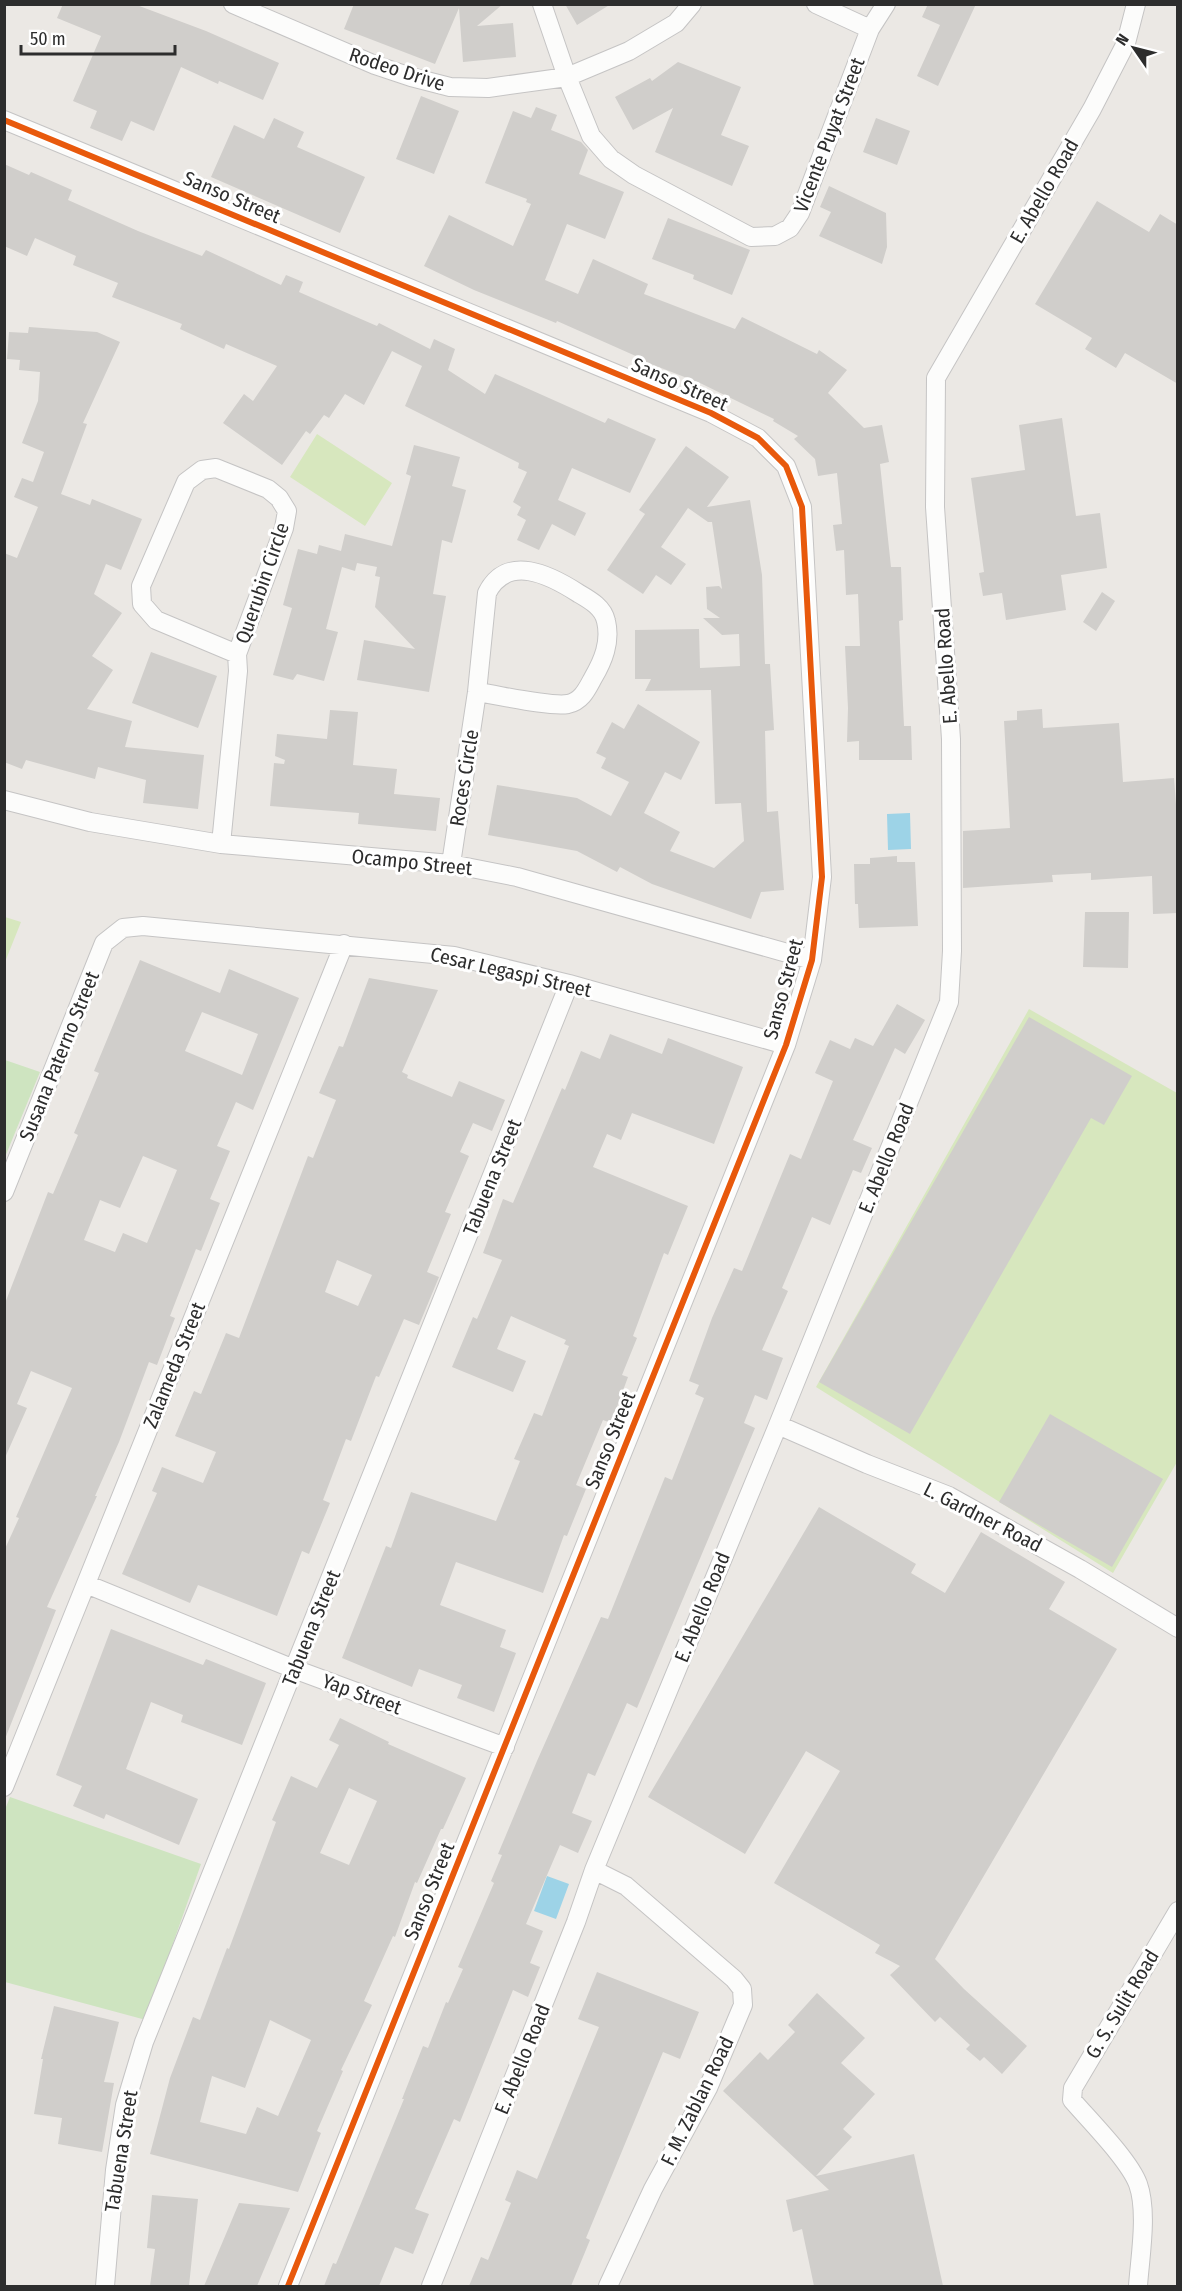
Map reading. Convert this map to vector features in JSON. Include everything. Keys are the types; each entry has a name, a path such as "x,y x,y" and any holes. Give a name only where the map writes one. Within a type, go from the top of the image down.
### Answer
{"street":[{"name":"Rodeo Drive","path":"233,4 375,65 411,77 450,87 488,88 530,84 567,77 629,51 676,23 692,4"},
{"name":"Vicente Puyat Street","path":"542,4 567,77 591,136 610,159 634,175 751,237 775,236 790,228 800,213 870,29 886,4"},
{"path":"816,4 870,29"},
{"name":"E. Abello Road","path":"430,2286 576,1922 594,1870 778,1425 949,1002 952,951 951,739 935,507 936,378 1092,109 1126,43 1136,4"},
{"name":"Sanso Street","path":"4,120 711,413 758,438 786,466 802,507 822,877 812,960 786,1045 288,2286"},
{"name":"Querubin Circle","path":"221,844 238,671 237,654 284,528 286,512 279,498 268,489 216,468 202,470 186,482 141,586 142,604 156,620 237,654"},
{"name":"Roces Circle","path":"451,864 477,692 487,593 491,584 501,577 520,570 541,573 560,581 598,605 606,620 608,636 605,654 584,694 577,701 568,704 554,704 477,692"},
{"name":"Ocampo Street","path":"4,800 90,822 221,844 451,864 517,877 812,960"},
{"name":"Cesar Legaspi Street","path":"123,928 143,926 454,956 569,984 786,1045"},
{"name":"Susana Paterno Street","path":"4,1192 104,943 123,928"},
{"name":"Zalameda Street","path":"4,1787 344,944"},
{"name":"Tabuena Street","path":"105,2286 115,2170 125,2105 144,2042 569,984"},
{"name":"L. Gardner Road","path":"778,1425 867,1464 949,1496 1080,1569 1178,1628"},
{"name":"Yap Street","path":"86,1584 294,1669 505,1747"},
{"name":"F. M. Zablan Road","path":"594,1870 626,1886 734,1979 742,1989 743,2005 708,2088 653,2189 608,2286"},
{"name":"G. S. Sulit Road","path":"1138,2286 1142,2212 1138,2184 1119,2154 1072,2100 1073,2088 1178,1911"}],"green space":[{"path":"317,434 392,483 365,526 290,477"},
{"path":"4,917 21,922 5,962"},
{"path":"1029,1009 1177,1093 1177,1462 1113,1573 816,1387"},
{"path":"4,1060 40,1072 5,1157"},
{"path":"10,1797 201,1864 146,2020 5,1982 4,1812"}],"water":[{"path":"910,813 911,849 888,850 887,814"},
{"path":"547,1876 569,1884 556,1919 534,1911"}],"building":[{"path":"63,4 134,4 206,31 279,63 263,100 219,81 218,84 181,67 154,131 131,121 122,141 90,128 97,111 73,101 101,36 57,18"},
{"path":"354,4 503,4 477,26 513,23 516,57 463,62 459,8 435,64 344,29"},
{"path":"565,4 611,4 577,25"},
{"path":"928,4 976,4 938,86 917,76 940,25 922,17"},
{"path":"678,62 741,87 721,135 749,146 732,186 655,152 673,108 633,130 615,97 650,78 652,81"},
{"path":"421,96 459,111 434,174 396,159"},
{"path":"536,107 557,115 551,130 581,142 588,150 579,174 624,192 605,239 567,224 545,280 578,294 593,259 648,284 644,294 735,329 742,317 817,354 819,350 847,370 828,393 864,428 882,425 889,462 880,464 891,567 901,567 903,620 899,621 904,726 911,726 912,760 859,760 859,741 847,742 845,646 860,646 858,594 846,595 844,550 836,551 833,525 842,524 837,473 818,476 815,459 794,439 798,436 773,421 774,419 700,383 638,359 638,357 557,321 556,323 474,290 424,266 449,215 513,246 531,204 526,202 527,199 485,183 513,111 531,118"},
{"path":"274,118 304,132 297,147 365,177 340,233 211,177 234,125 264,139"},
{"path":"876,118 910,131 897,165 863,152"},
{"path":"4,164 29,175 31,172 72,190 68,200 138,231 202,256 206,250 281,285 286,275 303,282 299,292 324,303 377,326 379,323 430,349 434,339 455,349 448,370 485,394 495,374 605,423 608,418 656,439 630,493 572,468 558,500 586,513 575,536 552,524 539,550 517,540 526,520 517,515 521,507 513,502 527,472 518,468 519,463 405,406 422,366 392,351 364,405 345,394 329,418 324,415 310,434 306,431 282,465 223,423 244,394 253,401 277,366 226,344 224,349 180,329 182,324 112,297 118,283 73,265 76,256 35,238 27,256 4,246"},
{"path":"829,186 886,213 887,247 882,264 819,236 831,212 820,207"},
{"path":"1097,201 1149,232 1160,214 1178,225 1178,384 1125,353 1116,368 1085,349 1092,338 1035,304"},
{"path":"668,218 750,250 732,295 693,279 694,275 652,259"},
{"path":"29,327 97,332 120,342 83,423 87,424 61,494 90,505 92,499 142,519 121,570 106,564 94,594 122,613 92,656 113,670 87,709 132,721 125,747 204,755 198,809 143,803 146,780 98,767 95,779 26,760 22,769 4,762 4,553 17,558 38,507 14,497 22,478 33,482 44,452 22,443 38,401 40,372 19,370 20,360 7,359 9,332 28,333"},
{"path":"1062,418 1076,516 1100,513 1107,568 1061,575 1066,610 1006,620 1002,593 983,596 979,573 984,572 971,478 1025,470 1019,425"},
{"path":"414,445 460,457 452,486 466,490 452,543 442,540 433,594 446,596 429,692 357,680 364,640 415,649 375,607 380,577 375,576 377,567 357,563 355,571 342,567 326,629 338,632 324,681 297,674 293,680 273,675 292,608 283,605 298,549 317,554 319,545 341,551 345,534 392,546 411,476 406,474"},
{"path":"686,446 729,477 707,507 750,500 762,575 765,664 770,664 774,730 765,731 767,812 778,811 784,890 761,892 751,919 652,884 620,867 617,872 577,851 488,835 497,785 577,798 611,816 629,782 601,768 606,758 596,753 612,722 624,729 638,704 700,742 681,780 665,772 644,813 680,832 670,851 714,868 744,841 741,803 715,804 711,690 645,691 651,679 635,679 635,630 699,629 700,668 740,666 739,634 722,635 703,618 720,618 707,609 706,587 719,586 722,589 712,522 708,522 688,508 661,547 686,564 671,585 656,575 643,594 607,570 645,514 639,510"},
{"path":"1102,592 1115,601 1096,631 1083,622"},
{"path":"151,652 217,676 198,728 132,703"},
{"path":"1042,709 1043,728 1119,723 1123,782 1174,778 1178,831 1178,913 1153,914 1152,876 1091,880 1091,873 1052,875 1053,882 963,888 963,831 1010,828 1004,721 1017,720 1017,711"},
{"path":"330,710 358,712 353,765 397,769 394,794 440,798 436,831 358,824 359,813 270,806 274,763 284,764 285,760 275,756 277,734 327,739"},
{"path":"897,856 897,862 915,862 918,926 859,928 858,904 855,904 854,864 870,864 870,858"},
{"path":"1085,912 1129,912 1128,968 1083,967"},
{"path":"140,960 220,993 229,969 299,998 253,1110 236,1102 217,1146 230,1151 210,1199 220,1203 201,1251 196,1249 170,1316 175,1318 157,1365 149,1362 119,1442 95,1496 97,1496 47,1607 56,1610 5,1739 4,1551 19,1518 16,1517 72,1388 31,1371 17,1404 27,1408 4,1460 4,1306 48,1192 53,1194 78,1135 74,1133 99,1073 94,1071","holes":["202,1012 258,1034 242,1075 185,1051","143,1156 177,1170 147,1243 123,1233 115,1252 84,1240 100,1200 120,1208"]},
{"path":"369,978 438,990 402,1072 408,1075 407,1078 452,1097 459,1081 505,1100 492,1131 473,1123 460,1152 469,1156 445,1212 451,1214 427,1272 439,1277 419,1325 404,1319 379,1377 376,1376 351,1441 346,1439 323,1500 330,1503 309,1554 302,1551 277,1616 198,1585 190,1603 122,1574 157,1493 152,1491 162,1467 203,1483 216,1452 175,1436 194,1391 201,1394 226,1333 239,1338 308,1156 313,1158 336,1100 319,1093 339,1046 343,1047","holes":["337,1260 372,1275 358,1306 325,1292"]},
{"path":"897,1004 925,1020 905,1054 895,1048 853,1140 872,1148 861,1173 853,1170 830,1225 812,1217 782,1288 788,1291 762,1350 783,1358 767,1400 755,1395 744,1423 755,1428 637,1708 627,1703 595,1776 588,1773 572,1813 592,1821 578,1853 560,1845 526,1924 543,1931 530,1963 540,1967 528,1997 513,1990 460,2122 454,2119 415,2209 429,2214 413,2254 395,2247 379,2286 324,2286 333,2263 336,2264 404,2099 402,2099 423,2046 428,2048 446,2002 448,2003 463,1969 458,1967 494,1883 491,1881 502,1855 498,1854 537,1761 601,1617 608,1619 665,1477 672,1480 704,1398 695,1394 699,1385 689,1381 712,1318 734,1268 742,1271 790,1154 801,1159 833,1081 815,1073 830,1040 850,1049 855,1038 873,1046"},
{"path":"1029,1017 1132,1076 1104,1125 1091,1118 910,1434 819,1382"},
{"path":"610,1034 662,1054 668,1038 743,1067 714,1144 632,1113 621,1140 607,1134 593,1167 688,1206 668,1255 664,1253 633,1336 637,1338 622,1375 628,1377 611,1423 603,1420 576,1485 586,1489 567,1536 564,1535 543,1593 456,1562 440,1605 506,1630 500,1647 516,1653 494,1712 457,1698 462,1685 419,1669 412,1687 342,1658 386,1546 391,1548 411,1492 496,1521 520,1461 514,1459 534,1413 542,1416 569,1346 564,1344 566,1340 511,1316 497,1349 526,1361 513,1392 452,1367 473,1317 477,1319 502,1260 483,1253 503,1199 513,1203 562,1088 565,1090 581,1051 600,1059"},
{"path":"1050,1414 1163,1479 1112,1567 999,1502"},
{"path":"819,1507 916,1564 911,1573 945,1593 981,1532 1065,1582 1049,1609 1117,1649 935,1959 964,1989 1027,2046 1002,2074 984,2057 980,2061 966,2049 970,2045 940,2017 935,2022 890,1975 900,1966 875,1953 880,1945 774,1883 840,1771 806,1751 745,1854 648,1797"},
{"path":"111,1629 203,1665 206,1659 266,1683 242,1745 181,1722 183,1715 151,1702 126,1769 198,1799 179,1845 106,1814 104,1819 73,1806 82,1786 56,1775"},
{"path":"340,1718 389,1742 388,1744 466,1778 417,1883 415,1882 395,1937 393,1936 364,2001 372,2005 341,2070 343,2071 317,2131 321,2133 298,2192 150,2154 170,2078 193,2017 200,2020 227,1948 229,1949 276,1822 272,1820 291,1776 317,1788 339,1745 329,1740","holes":["349,1788 377,1801 349,1865 320,1853","270,2020 311,2040 278,2116 257,2107 246,2134 200,2122 212,2076 245,2088"]},
{"path":"597,1972 699,2012 680,2059 663,2052 586,2238 590,2240 571,2286 469,2286 481,2257 488,2260 511,2203 505,2200 517,2170 537,2179 599,2027 578,2019"},
{"path":"817,1993 865,2038 841,2063 875,2094 843,2129 852,2137 816,2176 914,2154 943,2286 814,2286 802,2229 793,2232 786,2200 829,2190 723,2091 760,2052 768,2060 795,2032 788,2025"},
{"path":"54,2006 119,2022 104,2082 114,2083 102,2152 58,2144 62,2118 34,2114 43,2059 41,2059"},
{"path":"152,2195 198,2199 189,2286 150,2286 155,2249 147,2248"},
{"path":"239,2203 290,2208 257,2286 204,2286"}],"cycle path":[{"path":"4,120 711,413 758,438 786,466 802,507 822,877 812,960 786,1045 288,2286"}]}
